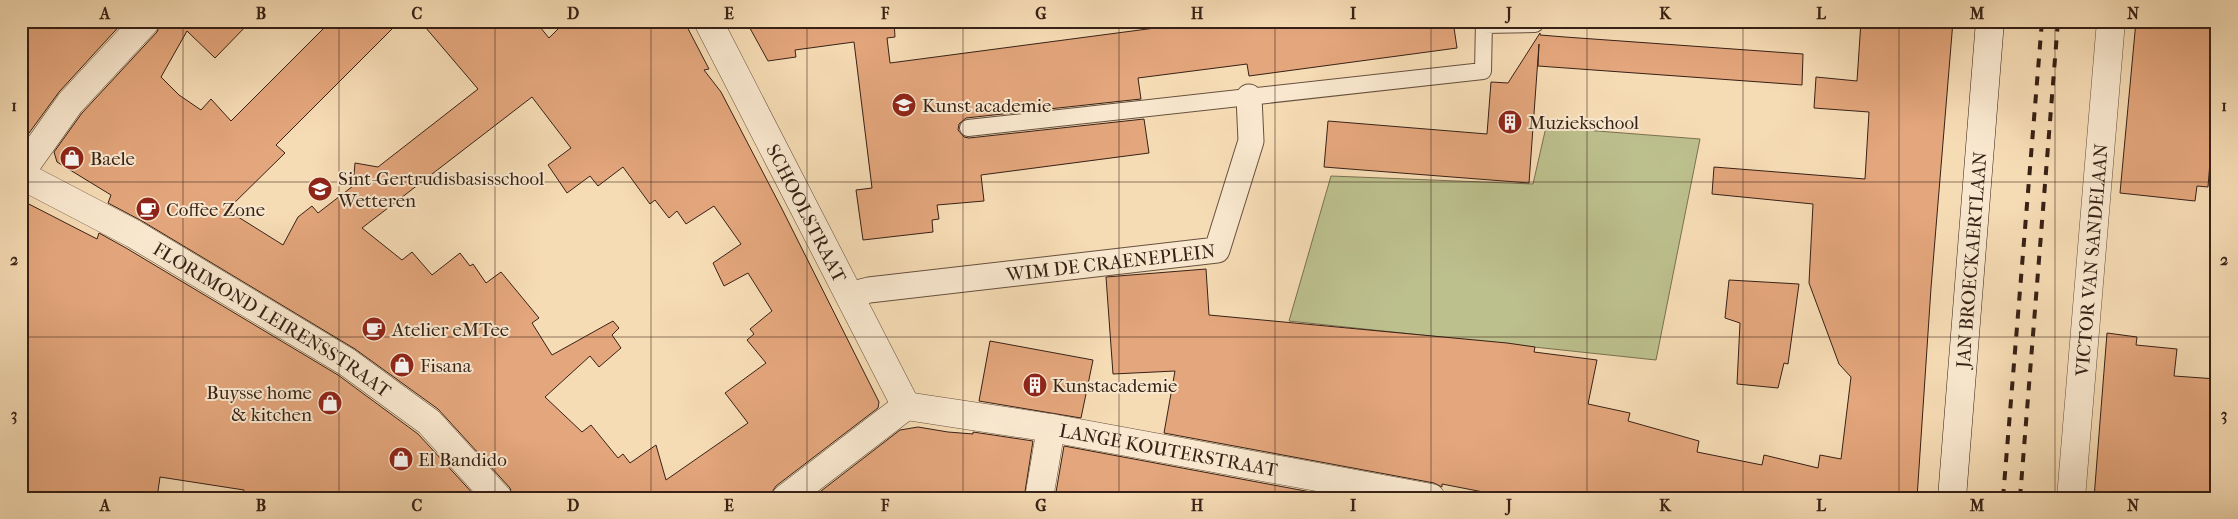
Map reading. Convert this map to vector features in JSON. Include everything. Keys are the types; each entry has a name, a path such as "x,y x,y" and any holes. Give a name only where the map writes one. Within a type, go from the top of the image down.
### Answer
{"street":[{"path":"21,174 70,103 146,21"},
{"name":"SCHOOLSTRAAT","path":"708,21 906,406"},
{"name":"JAN BROECKAERTLAAN","path":"1952,498 1990,21"},
{"name":"VICTOR VAN SANDELAAN","path":"2071,498 2111,21"},
{"name":"WIM DE CRAENEPLEIN","path":"849,295 869,290 1217,250 1251,141 1249,97"},
{"name":"FLORIMOND LEIRENSSTRAAT","path":"21,174 134,234 347,362 429,422 498,498"},
{"path":"786,498 906,406"},
{"name":"LANGE KOUTERSTRAAT","path":"906,406 1051,428 1431,498"},
{"path":"1039,498 1051,428"}],"lane":[{"path":"968,128 1483,71 1484,23 1535,24 1535,21"}],"green space":[{"path":"1546,127 1700,139 1656,360 1289,321 1331,176 1533,184"}],"building":[{"path":"21,21 124,21 59,92 21,144"},
{"path":"161,21 251,21 215,58 187,31 161,77 179,95 201,110 211,99 231,121 331,21 400,21 276,145 285,153 227,210 283,245 298,217 312,206 318,213 353,186 355,163 378,167 478,89 420,21 535,21 549,38 566,21 684,21 709,69 704,70 721,92 782,209 879,402 878,408 776,486 771,498 513,498 510,488 438,409 355,349 142,221 108,203 111,195 57,162 54,152 82,113 157,32","holes":["532,97 571,148 548,165 567,193 590,176 598,186 623,167 650,204 655,200 669,218 677,211 686,224 714,206 741,244 713,263 724,286 748,273 772,311 750,329 754,334 747,340 766,363 725,393 748,423 666,480 656,445 630,463 623,454 618,458 591,425 582,432 545,397 590,356 599,367 621,348 612,335 619,328 613,321 552,355 532,323 539,318 501,272 486,283 473,264 470,266 460,253 432,275 412,252 402,260 362,228"]},
{"name":"Kunst academie","path":"746,21 894,21 895,37 887,38 890,63 1208,21 1453,21 1457,48 1249,76 1247,64 1138,78 1141,99 966,118 959,124 958,130 964,137 969,138 1144,119 1149,153 981,175 984,201 937,205 939,219 932,220 933,232 863,240 856,190 872,188 854,42 795,50 796,57 768,61"},
{"path":"1861,21 1953,21 1931,288 1917,498 1514,498 1442,484 1442,487 1434,483 1164,433 1175,371 1113,374 1106,277 1206,269 1209,315 1507,343 1535,347 1534,352 1597,360 1588,404 1630,413 1628,421 1699,441 1697,452 1762,465 1764,455 1818,468 1820,455 1841,459 1851,377 1839,364 1809,283 1813,204 1712,194 1714,167 1865,179 1869,112 1814,108 1816,77 1857,81"},
{"path":"2136,21 2217,21 2217,112 2214,112 2208,187 2197,186 2195,201 2120,193"},
{"path":"1540,33 1540,35 1565,37 1803,54 1802,85 1538,66 1539,44 1529,183 1324,167 1328,121 1487,134 1491,82 1508,83"},
{"path":"21,200 97,239 99,233 338,375 418,434 477,498 243,498 244,490 160,477 157,498 21,498"},
{"path":"1729,280 1799,284 1788,364 1784,363 1778,388 1737,384 1740,323 1725,318"},
{"path":"2107,333 2137,337 2136,345 2177,349 2174,376 2217,379 2217,498 2154,493 2153,498 2094,498"},
{"name":"Kunstacademie","path":"990,341 1093,360 1081,418 979,401"},
{"path":"918,427 948,432 973,434 973,432 1033,441 1024,498 959,498 939,494 939,498 812,498 900,430"},
{"path":"1064,446 1343,498 1055,498"}],"railway":[{"path":"2003,498 2042,21"},
{"path":"2020,498 2058,21"}],"place":[{"name":"Kunst academie","path":"904,105"},
{"name":"Muziekschool","path":"1510,122"},
{"name":"Baele","path":"72,158"},
{"name":"Sint-Gertrudisbasisschool Wetteren","path":"320,189"},
{"name":"Coffee Zone","path":"148,209"},
{"name":"Atelier eMTee","path":"374,329"},
{"name":"Fisana","path":"402,365"},
{"name":"Kunstacademie","path":"1035,385"},
{"name":"Buysse home & kitchen","path":"330,403"},
{"name":"El Bandido","path":"401,459"}]}
